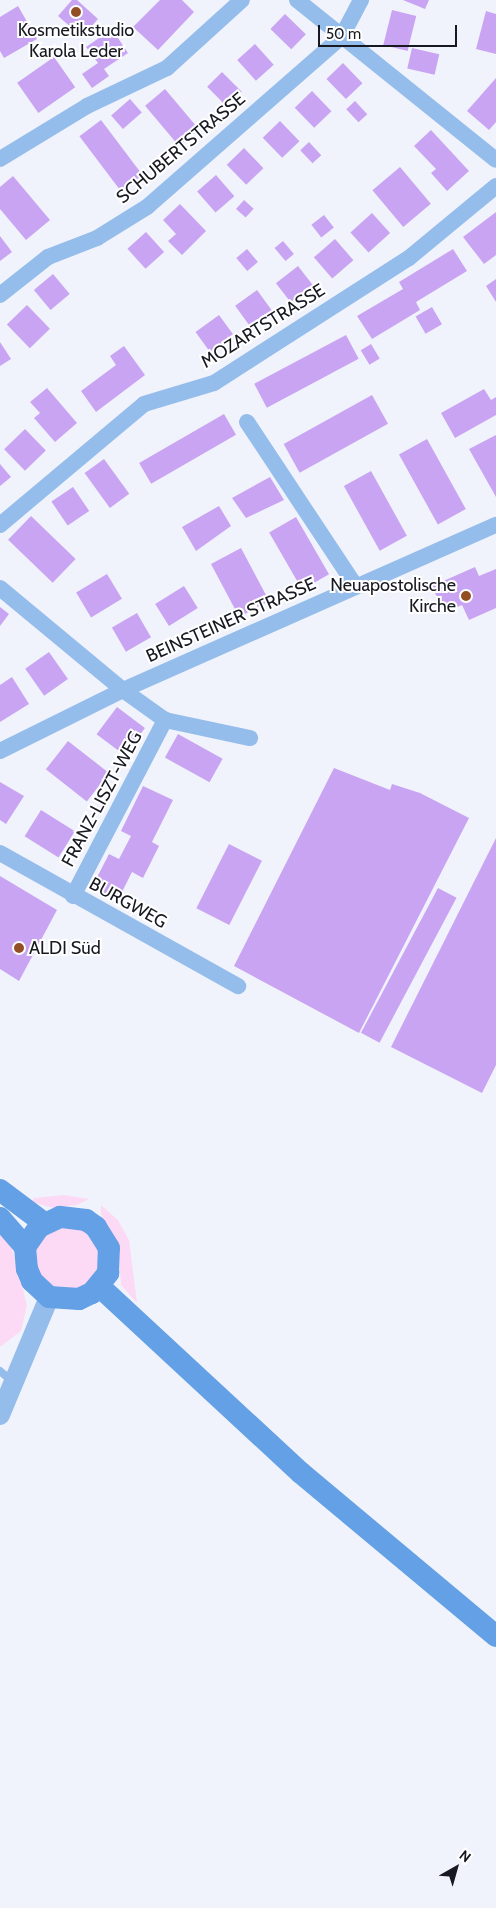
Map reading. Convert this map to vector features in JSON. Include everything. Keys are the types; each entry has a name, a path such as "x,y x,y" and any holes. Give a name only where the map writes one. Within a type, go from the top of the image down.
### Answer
{"main road":[{"path":"0,1190 44,1224"},
{"path":"0,1218 24,1246 27,1269 32,1281 49,1297 79,1299 99,1286 108,1273 110,1261 109,1248 96,1227 73,1216 60,1217 44,1224 24,1246"},
{"path":"99,1286 297,1469 496,1636"}],"street":[{"path":"0,160 87,106 167,68 242,0"},
{"path":"297,0 496,160"},
{"name":"SCHUBERTSTRASSE","path":"0,295 48,257 97,238 147,207 342,36 361,0"},
{"name":"MOZARTSTRASSE","path":"0,525 144,404 214,383 409,258 496,186"},
{"path":"247,422 354,585"},
{"name":"BEINSTEINER STRASSE","path":"0,751 123,690 260,631 354,585 496,525"},
{"path":"0,588 123,690 165,720 250,738"},
{"name":"FRANZ-LISZT-WEG","path":"73,896 165,720"},
{"name":"BURGWEG","path":"0,853 73,896 238,986"},
{"path":"0,1415 7,1377 49,1297"}],"shaded area":[{"path":"64,1195 89,1199 77,1205 53,1208 32,1202 34,1198"},
{"path":"101,1205 118,1220 129,1240 137,1303 121,1285 118,1244 101,1214"},
{"path":"61,1227 73,1227 90,1236 97,1247 99,1259 97,1271 90,1282 73,1291 61,1291 49,1286 40,1277 35,1265 35,1253 40,1241 49,1232"},
{"path":"0,1234 11,1244 27,1305 21,1331 0,1347"}],"building":[{"path":"72,0 77,0 98,19 82,37 58,16"},
{"path":"160,0 182,0 194,12 158,50 133,27"},
{"path":"403,0 429,0 425,9"},
{"path":"18,6 37,39 4,58 0,51 0,17"},
{"path":"392,10 416,16 408,51 383,45"},
{"path":"486,11 496,14 496,54 476,49"},
{"path":"285,14 306,34 291,49 270,29"},
{"path":"112,29 128,53 104,69 109,76 92,88 82,74 98,63 86,47"},
{"path":"255,44 274,65 256,81 237,60"},
{"path":"412,48 439,54 435,75 407,68"},
{"path":"54,57 75,87 38,113 17,83"},
{"path":"343,63 362,83 346,99 326,79"},
{"path":"222,72 242,92 227,107 207,87"},
{"path":"496,78 496,122 489,130 467,111"},
{"path":"165,89 199,130 179,146 145,106"},
{"path":"312,91 331,111 314,128 295,108"},
{"path":"130,99 142,113 123,129 111,115"},
{"path":"355,101 367,114 358,122 346,109"},
{"path":"101,120 143,175 121,191 79,136"},
{"path":"280,121 299,141 282,158 263,138"},
{"path":"431,130 469,171 447,191 431,173 436,169 414,146"},
{"path":"309,142 321,155 312,163 300,150"},
{"path":"244,148 263,168 246,185 227,165"},
{"path":"400,167 431,204 403,227 372,190"},
{"path":"216,175 234,196 216,213 197,191"},
{"path":"13,176 50,220 26,240 0,209 0,187"},
{"path":"244,200 254,209 246,218 236,209"},
{"path":"180,204 206,231 182,255 168,241 176,234 163,220"},
{"path":"496,212 496,255 484,264 463,237"},
{"path":"372,213 390,233 369,252 350,232"},
{"path":"324,215 334,228 321,237 311,225"},
{"path":"146,232 164,252 145,269 127,249"},
{"path":"0,236 12,252 0,261"},
{"path":"335,239 353,260 332,279 314,257"},
{"path":"283,241 294,254 286,261 275,248"},
{"path":"247,249 258,262 247,271 236,258"},
{"path":"453,249 467,271 416,302 420,310 372,339 357,316 403,289 399,282"},
{"path":"298,266 313,285 291,302 276,283"},
{"path":"53,274 70,294 51,310 34,290"},
{"path":"496,279 496,302 486,286"},
{"path":"257,290 272,311 250,327 235,306"},
{"path":"27,305 50,329 30,348 7,324"},
{"path":"432,307 442,324 426,334 416,316"},
{"path":"219,315 235,337 211,354 196,332"},
{"path":"346,335 359,359 267,408 254,384"},
{"path":"0,342 11,359 0,366"},
{"path":"371,344 380,359 369,365 361,350"},
{"path":"124,346 145,375 96,412 81,391 116,365 110,356"},
{"path":"47,388 77,423 55,442 34,418 40,413 30,402"},
{"path":"484,389 491,400 496,397 496,415 455,438 441,413"},
{"path":"372,395 388,424 300,473 284,444"},
{"path":"224,414 236,435 151,484 139,463"},
{"path":"25,429 46,451 25,471 4,449"},
{"path":"496,435 496,497 469,449"},
{"path":"427,439 466,509 438,524 399,455"},
{"path":"104,459 129,494 110,508 85,473"},
{"path":"0,464 11,477 0,486"},
{"path":"371,471 407,536 380,551 344,486"},
{"path":"270,477 284,500 246,518 232,498"},
{"path":"73,487 89,511 68,526 51,502"},
{"path":"219,506 231,526 196,551 182,527"},
{"path":"31,516 76,559 53,583 8,540"},
{"path":"296,517 329,574 302,590 269,532"},
{"path":"241,548 269,601 239,617 211,564"},
{"name":"Neuapostolische Kirche","path":"475,567 479,576 496,569 496,608 469,620 462,605 444,613 432,586"},
{"path":"107,574 122,599 91,617 76,593"},
{"path":"184,586 198,608 169,626 155,604"},
{"path":"0,607 9,614 0,626"},
{"path":"137,613 151,637 126,652 112,628"},
{"path":"49,652 68,679 44,696 25,669"},
{"path":"12,677 29,704 0,722 0,685"},
{"path":"117,707 145,728 124,755 97,734"},
{"path":"178,734 223,759 210,782 165,758"},
{"path":"68,741 109,773 87,801 46,769"},
{"path":"334,768 390,790 392,784 420,793 469,818 359,1033 234,966"},
{"path":"0,782 24,796 6,824 0,820"},
{"path":"143,786 173,800 152,842 159,846 143,878 132,872 118,900 92,887 109,854 119,859 131,836 121,831"},
{"path":"41,810 75,831 58,857 25,836"},
{"path":"496,838 496,1065 482,1093 391,1047"},
{"path":"229,844 262,861 229,925 196,908"},
{"name":"ALDI Süd","path":"0,876 57,910 19,981 0,969"},
{"path":"438,888 457,898 380,1043 361,1033"}],"place":[{"name":"Kosmetikstudio Karola Leder","path":"76,12"},
{"name":"Neuapostolische Kirche","path":"466,596"},
{"name":"ALDI Süd","path":"19,948"}]}
